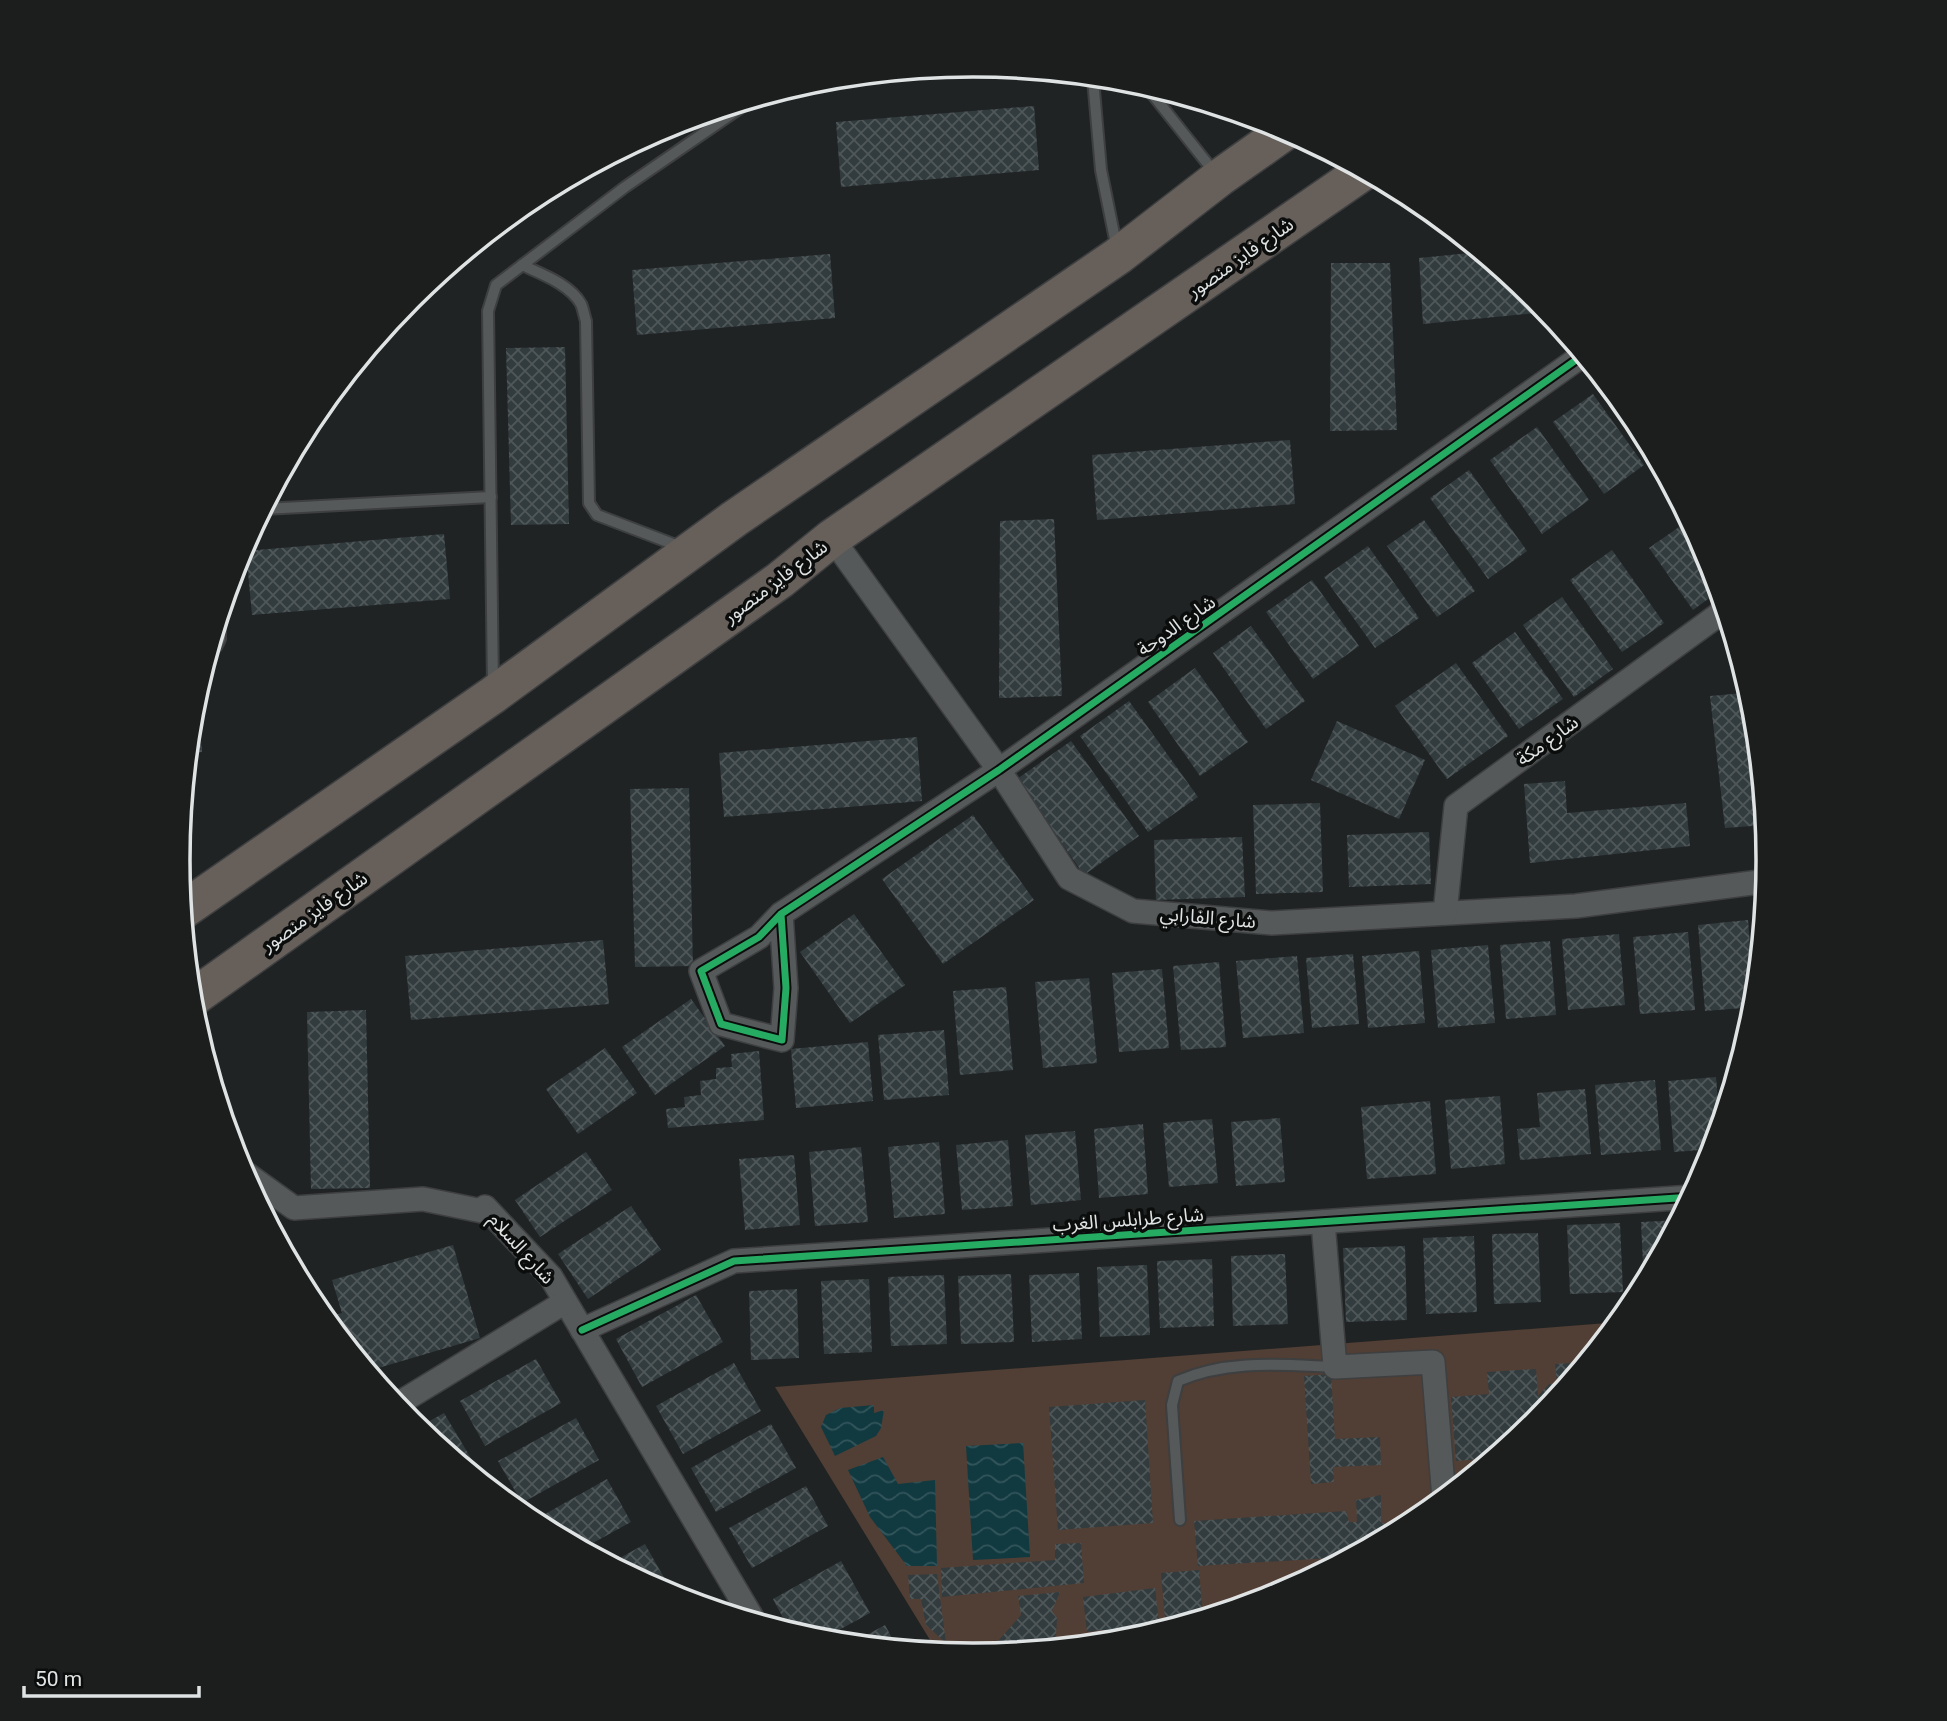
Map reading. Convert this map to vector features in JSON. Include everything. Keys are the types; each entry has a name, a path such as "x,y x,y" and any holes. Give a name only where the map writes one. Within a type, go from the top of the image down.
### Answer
{"highway":[{"path":"192,904 494,695 691,551 1118,256 1276,138"},
{"name":"شارع فايز منصور","path":"202,991 768,588 832,538 1355,177"}],"street":[{"name":"شارع الدوحة","path":"781,914 786,988 782,1040 721,1024 701,971 759,937 781,914 999,770 1576,360"},
{"name":"شارع الفارابي","path":"832,538 999,770 1069,878 1133,911 1272,923 1576,906 1756,882"},
{"name":"شارع مكة","path":"1446,913 1456,806 1717,616"},
{"name":"شارع السلام","path":"261,1184 295,1208 423,1199 482,1211 485,1207 551,1278 747,1610"},
{"name":"شارع طرابلس الغرب","path":"582,1330 734,1261 1680,1198"},
{"path":"1323,1222 1335,1367 1433,1362 1443,1487"},
{"path":"405,1400 565,1301"}],"lane":[{"path":"1092,87 1101,170 1118,256"},
{"path":"1156,99 1219,178"},
{"path":"494,695 488,311 496,285 625,187 726,118"},
{"path":"522,265 560,284 573,294 580,303 586,321 589,503 597,515 691,551"},
{"path":"274,508 491,497"},
{"path":"1180,1520 1172,1405 1178,1381 1198,1373 1247,1364 1335,1367"}],"shaded area":[{"path":"1605,1323 1563,1377 1528,1415 1490,1450 1409,1512 1365,1539 1273,1584 1176,1617 1126,1629 1025,1642 931,1642 775,1387"}],"water":[{"path":"874,1405 874,1413 884,1410 881,1428 876,1436 835,1456 821,1427 826,1415 840,1408"},
{"path":"1023,1443 1030,1557 973,1560 966,1446"},
{"path":"883,1457 898,1484 935,1480 937,1566 907,1566 870,1517 848,1470"},
{"path":"1140,1625 1140,1626 1106,1632 1105,1628"}],"building":[{"path":"1034,106 1039,170 841,187 836,122"},
{"path":"1468,253 1535,313 1423,324 1419,258"},
{"path":"830,254 835,318 637,335 632,270"},
{"path":"1331,263 1390,263 1397,430 1330,431"},
{"path":"565,347 569,524 511,525 506,348"},
{"path":"1593,394 1644,465 1604,494 1553,422"},
{"path":"1537,427 1589,500 1542,534 1490,460"},
{"path":"1290,440 1295,504 1097,520 1092,455"},
{"path":"1469,470 1527,551 1488,579 1430,498"},
{"path":"1054,519 1062,696 999,698 1000,521"},
{"path":"1424,520 1475,591 1437,617 1387,546"},
{"path":"1681,526 1711,597 1693,610 1649,548"},
{"path":"444,534 450,599 252,615 248,568 255,550"},
{"path":"1368,546 1419,618 1375,648 1324,577"},
{"path":"1612,550 1664,623 1622,652 1570,580"},
{"path":"1312,580 1359,646 1313,679 1266,612"},
{"path":"1562,597 1613,669 1574,697 1523,625"},
{"path":"1251,626 1305,701 1266,729 1213,653"},
{"path":"1515,632 1563,699 1519,729 1472,663"},
{"path":"1456,663 1508,736 1447,779 1395,706"},
{"path":"1195,668 1248,742 1200,776 1148,702"},
{"path":"1739,693 1750,758 1756,826 1725,828 1710,696"},
{"path":"1129,701 1198,797 1148,832 1080,736"},
{"path":"1337,721 1425,760 1399,819 1311,780"},
{"path":"201,735 202,752 198,752"},
{"path":"917,737 922,801 724,817 719,753"},
{"path":"1071,741 1139,836 1084,875 1017,779"},
{"path":"1565,781 1567,813 1686,803 1690,846 1530,863 1524,784"},
{"path":"689,788 693,966 635,967 630,789"},
{"path":"1320,803 1323,892 1256,894 1253,805"},
{"path":"973,815 1034,900 943,964 882,879"},
{"path":"1429,832 1431,884 1349,887 1347,835"},
{"path":"1242,837 1245,897 1156,900 1154,840"},
{"path":"854,914 905,985 850,1023 800,952"},
{"path":"1748,920 1751,955 1743,1008 1705,1011 1698,925"},
{"path":"1688,932 1695,1010 1640,1014 1633,937"},
{"path":"1619,934 1625,1005 1568,1010 1562,939"},
{"path":"603,940 609,1004 411,1020 405,956"},
{"path":"1550,941 1556,1015 1506,1019 1500,945"},
{"path":"1488,945 1495,1023 1438,1028 1431,950"},
{"path":"1419,951 1425,1023 1368,1028 1362,956"},
{"path":"1353,954 1359,1024 1312,1028 1306,958"},
{"path":"1297,956 1304,1033 1243,1038 1236,961"},
{"path":"1219,962 1226,1047 1181,1050 1173,966"},
{"path":"1162,969 1169,1048 1119,1052 1112,973"},
{"path":"1089,978 1097,1063 1043,1068 1035,982"},
{"path":"1006,987 1013,1070 960,1075 953,991"},
{"path":"691,999 725,1046 655,1095 622,1047"},
{"path":"366,1010 370,1188 311,1189 307,1012"},
{"path":"944,1030 949,1095 884,1100 878,1035"},
{"path":"868,1042 873,1101 796,1108 791,1049"},
{"path":"605,1048 637,1093 578,1134 546,1089"},
{"path":"759,1051 764,1120 668,1128 666,1109 685,1107 684,1097 701,1095 700,1081 716,1079 716,1068 732,1067 731,1054"},
{"path":"1716,1077 1718,1102 1701,1150 1674,1152 1668,1081"},
{"path":"1655,1080 1661,1150 1601,1155 1595,1085"},
{"path":"1585,1089 1591,1154 1520,1160 1517,1129 1540,1127 1537,1093"},
{"path":"1500,1096 1505,1164 1451,1169 1445,1100"},
{"path":"1430,1101 1436,1174 1367,1179 1361,1107"},
{"path":"1280,1118 1285,1182 1236,1186 1231,1122"},
{"path":"1212,1119 1218,1183 1169,1187 1163,1123"},
{"path":"1143,1124 1148,1194 1099,1198 1094,1129"},
{"path":"1075,1131 1081,1200 1031,1205 1025,1135"},
{"path":"1008,1140 1013,1206 962,1210 956,1145"},
{"path":"939,1142 945,1214 894,1218 888,1147"},
{"path":"861,1147 868,1222 815,1226 809,1152"},
{"path":"586,1152 612,1190 540,1237 515,1200"},
{"path":"794,1155 800,1225 745,1230 739,1159"},
{"path":"631,1206 661,1250 588,1299 558,1254"},
{"path":"1669,1221 1643,1267 1641,1222"},
{"path":"1620,1223 1623,1292 1570,1294 1567,1225"},
{"path":"1538,1233 1541,1302 1494,1304 1492,1234"},
{"path":"1474,1236 1477,1312 1426,1314 1423,1238"},
{"path":"453,1245 480,1338 377,1368 336,1315 342,1313 332,1280"},
{"path":"1405,1246 1407,1320 1346,1322 1343,1248"},
{"path":"1285,1254 1288,1324 1233,1326 1231,1256"},
{"path":"1212,1259 1214,1326 1160,1328 1157,1261"},
{"path":"1147,1265 1150,1335 1100,1337 1097,1267"},
{"path":"1079,1273 1082,1339 1032,1342 1029,1275"},
{"path":"1011,1274 1014,1342 961,1344 958,1276"},
{"path":"944,1275 947,1344 891,1346 888,1277"},
{"path":"869,1279 872,1352 824,1354 821,1281"},
{"path":"797,1289 799,1358 751,1360 749,1291"},
{"path":"696,1295 723,1342 642,1387 616,1339"},
{"path":"536,1359 561,1403 485,1446 460,1401"},
{"path":"734,1363 761,1411 683,1454 656,1406"},
{"path":"1574,1363 1563,1377 1528,1415 1490,1450 1478,1459 1456,1461 1451,1397 1489,1394 1487,1372 1536,1369 1538,1396 1549,1384 1557,1383 1555,1364"},
{"path":"1331,1374 1335,1439 1380,1437 1381,1465 1333,1467 1334,1482 1311,1484 1304,1376"},
{"path":"1145,1400 1153,1523 1058,1530 1049,1407"},
{"path":"444,1413 472,1460 457,1450 427,1422"},
{"path":"576,1418 599,1460 524,1502 519,1498 498,1461"},
{"path":"771,1424 796,1468 716,1512 691,1468"},
{"path":"607,1479 631,1522 591,1544 543,1515"},
{"path":"806,1486 828,1526 752,1568 729,1528"},
{"path":"1381,1495 1381,1523 1390,1524 1329,1558 1198,1566 1194,1521 1346,1511 1349,1522 1357,1522 1356,1500"},
{"path":"1081,1543 1084,1583 942,1597 941,1568 1055,1560 1055,1544"},
{"path":"645,1544 665,1580 627,1563 619,1559"},
{"path":"841,1561 870,1613 836,1631 784,1620 773,1599"},
{"path":"1199,1570 1202,1609 1165,1620 1161,1573"},
{"path":"937,1574 946,1643 926,1625 921,1599 910,1599 908,1575"},
{"path":"1155,1588 1159,1621 1087,1632 1083,1597"},
{"path":"1060,1592 1052,1611 1057,1618 1055,1639 994,1643 1021,1615 1018,1596"},
{"path":"885,1625 893,1639 871,1637 865,1636"}],"cycle path":[{"path":"781,914 999,770 1576,360"},
{"path":"781,914 786,988 782,1040 721,1024 701,971 759,937 781,914"},
{"path":"582,1330 734,1261 1680,1198"}]}
